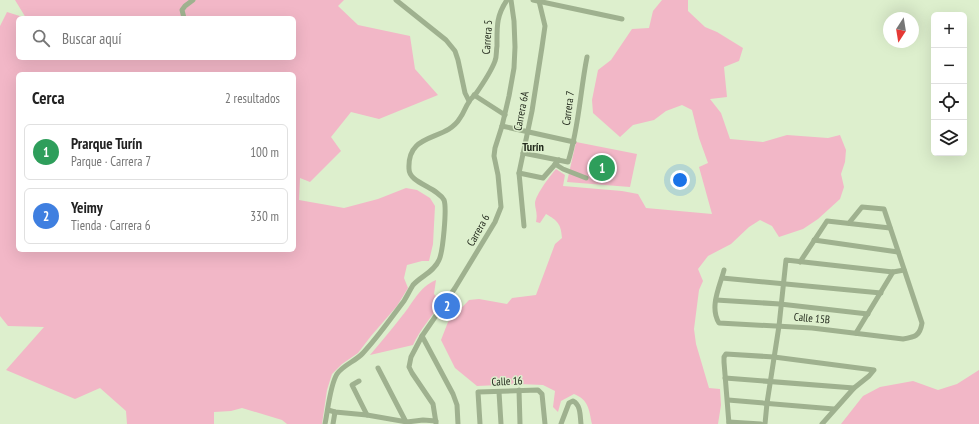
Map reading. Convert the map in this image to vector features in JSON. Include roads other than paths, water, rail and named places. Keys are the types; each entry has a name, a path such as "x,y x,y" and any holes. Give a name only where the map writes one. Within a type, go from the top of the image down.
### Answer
{"street":[{"path":"184,16 182,10 193,0"},
{"path":"396,0 446,40 455,51 465,93 469,100"},
{"name":"Carrera 5","path":"328,410 334,380 338,373 362,354 404,300 413,285 420,278 430,272 439,260 444,223 444,200 439,194 416,180 410,174 410,157 413,149 419,142 454,125 460,119 469,100 474,95 495,61 497,19 507,0"},
{"name":"Carrera 6","path":"436,422 433,404 412,373 410,367 411,357 433,318 448,300 495,222 501,207 494,156 505,115 512,80 514,59 514,21 507,0"},
{"path":"533,0 622,19"},
{"name":"Carrera 6A","path":"524,226 519,173 541,60 545,26 539,1"},
{"name":"Carrera 7","path":"557,162 568,162 574,142 586,57"},
{"path":"474,95 505,115"},
{"path":"502,126 574,142"},
{"path":"523,153 557,162 568,172 586,178"},
{"path":"519,173 543,178 557,162"},
{"path":"765,424 779,326 780,304 786,260 893,272 904,270 884,209 862,207 849,223"},
{"path":"800,262 827,221 890,228"},
{"path":"814,240 898,252"},
{"path":"724,270 716,300 780,304 868,314"},
{"name":"Calle 15B","path":"716,300 716,314 719,323 779,326 903,339 913,337 918,334 921,331 922,323 904,270"},
{"path":"856,333 893,272"},
{"path":"722,278 880,293"},
{"path":"422,336 454,394 457,405 458,424"},
{"path":"761,424 729,423 724,357 726,354 774,357 874,370 834,408 822,424"},
{"path":"378,368 407,423"},
{"path":"725,378 854,388"},
{"path":"359,381 352,385 367,415"},
{"path":"518,390 520,424"},
{"name":"Calle 16","path":"480,424 478,392 538,390 542,394 545,424"},
{"path":"499,392 501,424"},
{"path":"728,400 834,408"},
{"path":"561,424 569,403 573,401 579,406 581,424"},
{"path":"325,424 328,410 367,415 407,423 423,420 436,422"},
{"path":"333,424 335,412"}],"place":[{"name":"Prarque Turín","path":"602,168"},
{"name":"Yeimy","path":"447,306"}],"district":[{"name":"Turín","path":"533,146"}]}
